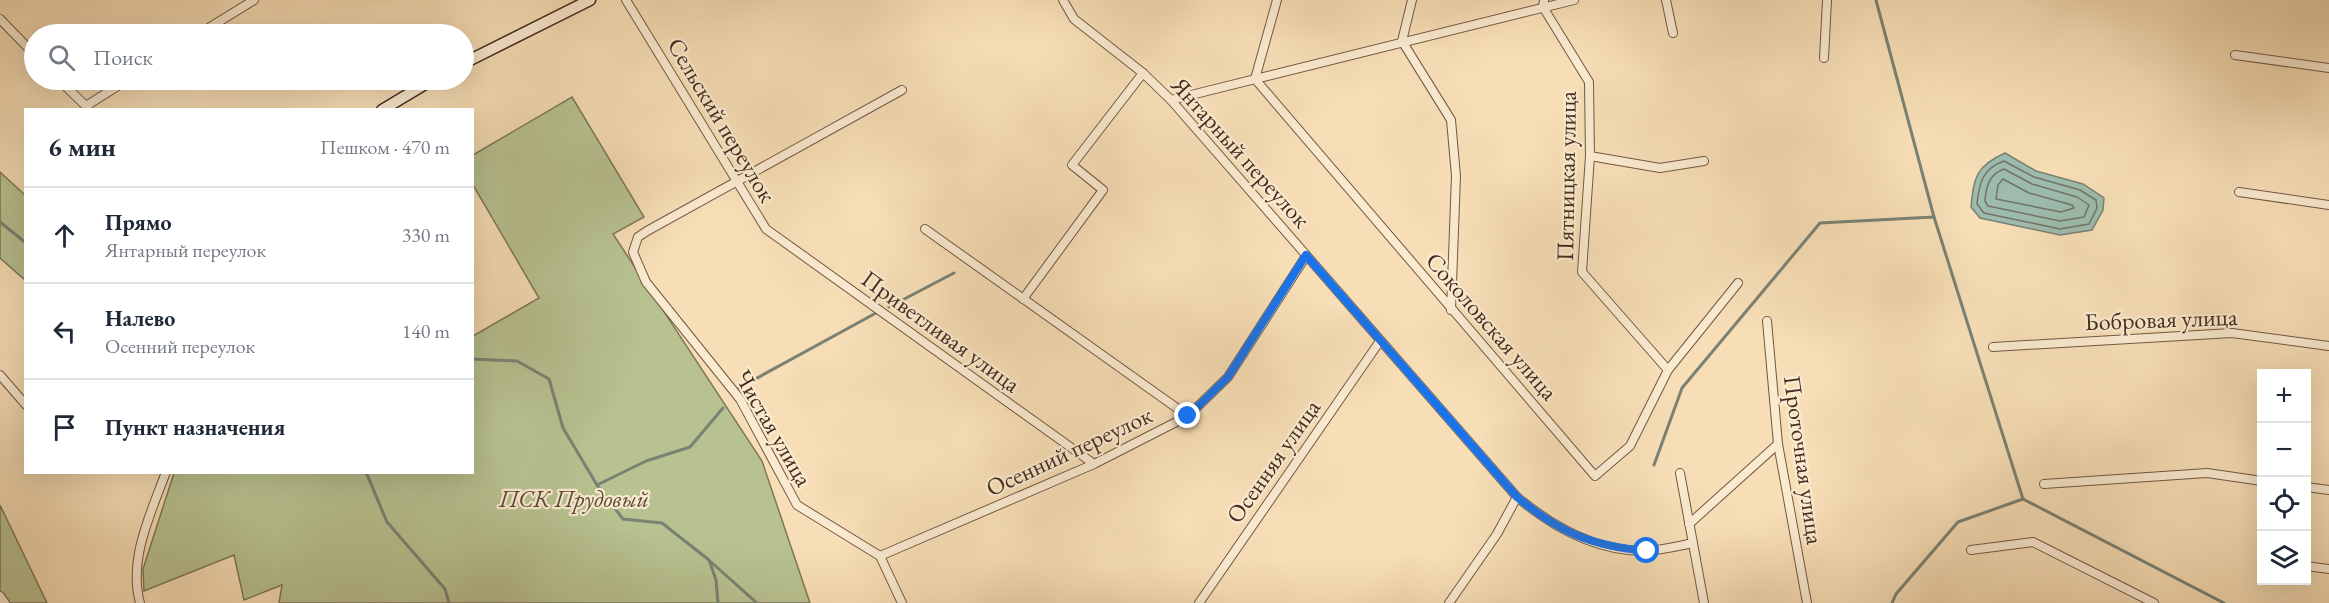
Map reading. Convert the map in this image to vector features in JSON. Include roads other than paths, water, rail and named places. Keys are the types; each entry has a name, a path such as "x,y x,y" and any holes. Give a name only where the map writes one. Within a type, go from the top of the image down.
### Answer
{"street":[{"path":"215,24 254,0"},
{"path":"474,58 590,0"},
{"name":"Сельский переулок","path":"626,0 766,229"},
{"path":"1062,0 1074,19 1143,73"},
{"path":"1255,79 1277,0"},
{"path":"1412,0 1402,41 1451,120 1456,188 1451,310"},
{"path":"1171,100 1544,3 1574,0"},
{"path":"1666,0 1673,33"},
{"path":"1824,58 1827,0"},
{"name":"Пятницкая улица","path":"1544,3 1588,82 1590,156 1582,272 1668,370"},
{"path":"0,19 24,44"},
{"path":"2235,55 2329,68"},
{"name":"Янтарный переулок","path":"1023,299 1103,190 1072,165 1143,73 1171,100 1517,497 1533,511 1576,537 1610,548 1647,551 1693,543"},
{"name":"Соколовская улица","path":"1255,79 1595,476 1630,446 1668,370 1738,283"},
{"path":"69,90 87,108 113,90"},
{"path":"385,108 415,90"},
{"name":"Чистая улица","path":"880,556 797,505 740,399 646,282 633,252 638,237 902,90"},
{"path":"1590,156 1660,168 1704,161"},
{"path":"2239,192 2329,205"},
{"name":"Приветливая улица","path":"766,229 1094,464"},
{"path":"925,229 1188,416"},
{"name":"Осенний переулок","path":"880,556 1094,464 1188,416 1228,377 1306,255"},
{"name":"Проточная улица","path":"1767,321 1778,444 1807,603"},
{"name":"Бобровая улица","path":"1993,347 2232,333 2329,346"},
{"name":"Осенняя улица","path":"1199,603 1380,341"},
{"path":"0,375 24,403"},
{"path":"1689,524 1778,444"},
{"path":"1680,473 1704,603"},
{"path":"2044,484 2207,473 2257,480"},
{"path":"140,603 136,574 140,551 165,474"},
{"path":"2311,488 2329,490"},
{"path":"1449,603 1497,534 1517,497"},
{"path":"1971,550 2033,542 2154,603"},
{"path":"880,556 902,603"},
{"path":"2311,567 2329,569"},
{"path":"0,596 4,603"}],"water":[{"path":"2005,153 2036,171 2083,184 2104,198 2103,210 2092,230 2060,235 1980,218 1971,207 1975,180 1982,168"}],"waterway":[{"path":"1876,0 1934,217 2023,499 2224,603"},
{"path":"1654,465 1682,388 1820,223 1934,217"},
{"path":"0,222 24,241"},
{"path":"889,307 954,273"},
{"path":"737,389 876,313"},
{"path":"474,359 517,361 549,379 563,428 597,485 623,519 662,523 709,560 716,580 718,603"},
{"path":"597,485 646,461 690,447 723,408"},
{"path":"367,474 387,522 445,589 449,603"},
{"path":"1892,603 1896,594 1958,522 2023,499"},
{"path":"711,562 757,603"}],"park label":[{"name":"ПСК Прудовый","path":"574,498"}]}
